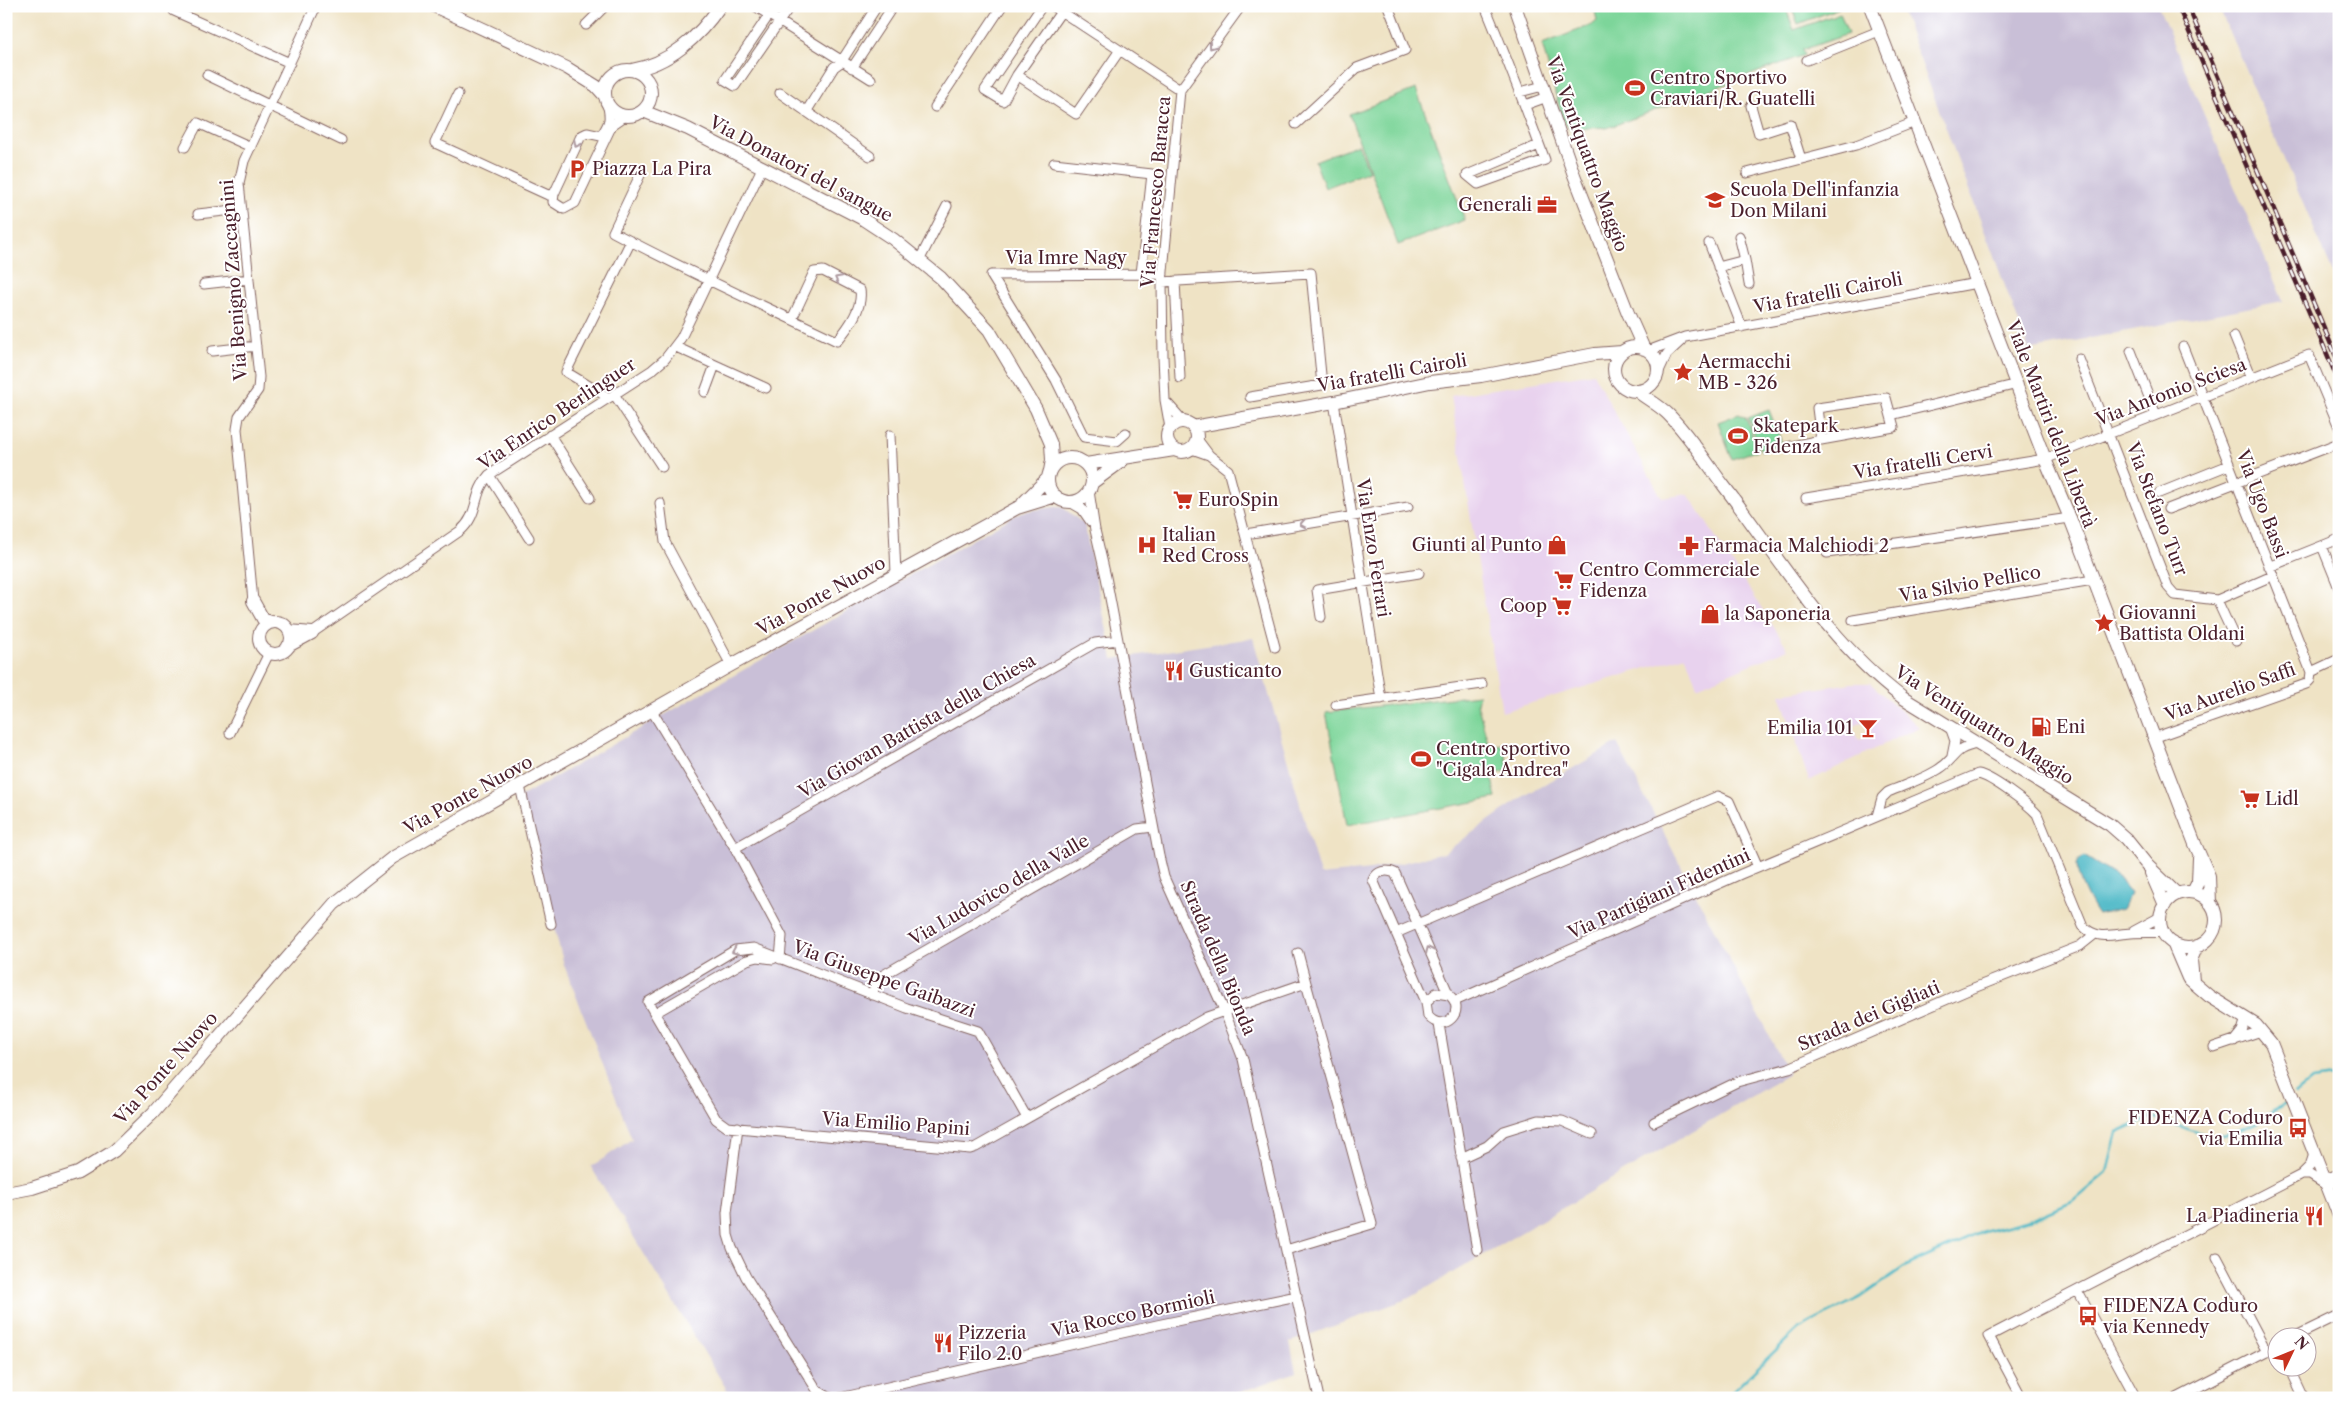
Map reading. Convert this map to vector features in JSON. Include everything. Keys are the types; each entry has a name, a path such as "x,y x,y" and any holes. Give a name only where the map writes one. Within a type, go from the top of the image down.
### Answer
{"street":[{"path":"172,6 174,10 290,62"},
{"name":"Via Benigno Zaccagnini","path":"253,601 237,429 239,417 258,390 259,377 239,183 241,169 316,6"},
{"path":"434,6 567,68 596,86 618,114 625,116 638,114 643,111 654,77 680,49 704,28 720,6"},
{"path":"586,25 605,6"},
{"path":"755,6 841,62 871,79"},
{"path":"775,6 725,80 732,85 735,86 790,6"},
{"path":"806,112 834,67 841,62 877,6"},
{"path":"852,68 893,6"},
{"path":"935,107 1002,6"},
{"path":"1042,6 984,90 1003,101 1017,75 1060,8 1180,90"},
{"name":"Via Francesco Baracca","path":"1169,432 1165,400 1162,278 1180,90 1240,6"},
{"path":"1296,124 1357,68 1405,50 1388,6"},
{"path":"1485,6 1545,160 1478,184 1467,174 1539,145"},
{"name":"Via Ventiquattro Maggio","path":"1515,6 1574,176 1628,313 1646,350 1656,359 1659,371"},
{"name":"Viale Martiri della Libertà","path":"1870,6 2018,384 2045,459 2070,518 2153,738 2209,876 2210,903"},
{"path":"1807,60 1880,31"},
{"path":"567,68 604,78 625,70 650,67 680,49"},
{"path":"1017,75 1076,114 1120,50"},
{"path":"632,70 643,76 650,91"},
{"path":"207,75 341,140"},
{"path":"552,197 581,136 587,133 601,136 606,128 611,117 606,100 606,85 612,76"},
{"name":"Via Donatori del sangue","path":"650,91 662,110 688,129"},
{"path":"1520,92 1545,91"},
{"path":"1525,105 1545,91"},
{"path":"780,93 870,156"},
{"path":"458,94 435,143 552,197 564,209 575,203 612,125 625,116"},
{"path":"1751,106 1760,134 1790,124 1801,159"},
{"name":"Via Donatori del sangue","path":"643,111 688,129 861,218 920,259 941,278 989,330 1008,360 1045,427 1051,444 1052,460 1049,475"},
{"path":"1747,173 1856,145 1915,122"},
{"path":"185,147 198,123 251,147"},
{"name":"Via Imre Nagy","path":"1054,164 1152,174 1141,274"},
{"name":"Via Enrico Berlinguer","path":"312,634 460,531 470,522 478,491 489,475 652,370 676,347 710,280 762,168"},
{"path":"642,171 613,232 837,341 848,328 862,300 860,290 823,271 814,272 792,319"},
{"path":"920,259 947,206"},
{"path":"198,214 242,209"},
{"path":"1739,236 1749,284"},
{"path":"632,241 566,372 612,396 662,467"},
{"path":"1709,243 1742,327"},
{"path":"1718,267 1745,260"},
{"name":"Via Imre Nagy","path":"1126,433 1117,441 1084,437 1056,380 991,275 1141,274 1175,281 1311,273 1322,385 1250,397"},
{"path":"204,284 249,279"},
{"path":"1175,281 1180,378"},
{"name":"Via fratelli Cairoli","path":"1646,350 1685,337 1978,283"},
{"name":"Via Ventiquattro Maggio","path":"1628,313 1628,342 1615,363 1615,377 1624,388 1637,392 1667,413 1690,440 1808,600 1843,644 1884,683 1950,727 2110,825 2126,838 2147,865 2177,894"},
{"path":"2234,336 2252,378"},
{"path":"1637,392 1654,383 1668,354 1685,337"},
{"path":"212,351 256,346"},
{"path":"676,347 766,388"},
{"path":"1624,351 1638,347 1646,350"},
{"name":"Via Ugo Bassi","path":"2183,347 2310,672"},
{"name":"Via fratelli Cairoli","path":"1193,435 1216,423 1334,402 1430,382 1481,376 1595,354 1624,351"},
{"path":"2131,352 2156,415"},
{"name":"Via Antonio Sciesa","path":"2045,459 2309,355 2339,427"},
{"name":"Via fratelli Cairoli","path":"1574,359 1592,359 1600,362 1619,383"},
{"name":"Via Stefano Turr","path":"2079,359 2110,434 2168,587 2175,595 2217,600"},
{"path":"705,392 715,365"},
{"name":"Via Ventiquattro Maggio","path":"1654,383 1667,413"},
{"path":"1891,415 2018,384"},
{"path":"1787,447 1894,427 1886,398 1817,408 1821,440"},
{"path":"1165,400 1209,455 1228,470 1276,647"},
{"name":"Via Enzo Ferrari","path":"1334,402 1350,516 1380,699"},
{"path":"1049,475 1052,491 1056,496 1070,502 1084,497 1091,487 1126,458 1169,432 1176,423 1193,435"},
{"name":"Via Donatori del sangue","path":"1045,427 1070,458"},
{"path":"1169,432 1168,443 1174,450"},
{"path":"550,435 590,498"},
{"path":"890,435 896,574"},
{"path":"1070,458 1086,464 1174,450 1182,452 1193,435"},
{"path":"2168,509 2339,443"},
{"name":"Via Ponte Nuovo","path":"1017,508 1049,475 1058,461 1070,458"},
{"name":"Via fratelli Cervi","path":"1806,498 2045,459"},
{"path":"1086,464 1092,476 1091,487"},
{"path":"2159,493 2229,465"},
{"path":"489,475 529,538"},
{"name":"Strada della Bionda","path":"1091,487 1094,530 1118,640 1164,877 1224,1010 1243,1059 1319,1398"},
{"name":"Via Ponte Nuovo","path":"6,1193 32,1188 78,1173 114,1151 152,1113 334,904 392,858 731,666 1017,508 1056,496"},
{"name":"Strada della Bionda","path":"1070,502 1086,514 1094,530"},
{"path":"660,503 664,542 731,666"},
{"path":"1246,534 1408,507"},
{"path":"1827,553 2070,518"},
{"path":"2236,640 2217,600 2339,539"},
{"path":"2322,546 2339,588"},
{"path":"1320,617 1317,590 1419,573"},
{"name":"Via Silvio Pellico","path":"1853,620 2093,580"},
{"path":"253,601 266,625 260,643 269,653"},
{"path":"266,625 280,623 289,631 312,634"},
{"path":"288,646 289,631"},
{"path":"269,653 280,652 312,634"},
{"name":"Via Giovan Battista della Chiesa","path":"735,848 1095,643 1118,640"},
{"path":"230,733 269,653"},
{"name":"Via Aurelio Saffi","path":"2153,738 2306,684 2310,680 2310,672 2339,660"},
{"path":"1336,705 1482,684"},
{"name":"Via Giuseppe Gaibazzi","path":"652,711 735,848 782,936 780,959 980,1033 1027,1118"},
{"path":"1950,727 1955,740 1952,756"},
{"path":"1877,816 1878,807 1884,794 1940,769 1964,746 1978,744"},
{"name":"Via Partigiani Fidentini","path":"1452,998 1971,775 1982,774 2027,804 2037,814 2083,926 2095,934"},
{"path":"520,786 551,924"},
{"path":"1396,933 1718,796 1729,801 1758,867"},
{"name":"Via Ludovico della Valle","path":"872,994 878,978 1137,829 1153,826"},
{"name":"Viale Martiri della Libertà","path":"2193,892 2198,882 2199,855"},
{"name":"Via Ventiquattro Maggio","path":"2147,865 2163,911"},
{"path":"1440,1024 1452,1019 1456,1010 1452,998 1395,873 1382,871 1373,880 1426,1002 1428,1016 1440,1024 1477,1250"},
{"path":"2131,933 2163,911 2177,894 2193,892 2205,898 2210,903 2216,917 2216,925 2210,937 2197,946 2185,948 2173,943"},
{"path":"2163,911 2163,932 2173,943 2184,972 2209,996 2246,1018 2271,1043 2314,1154 2330,1182 2339,1216"},
{"path":"2095,934 2111,936 2163,932"},
{"name":"Strada dei Gigliati","path":"1654,1122 1737,1082 1789,1068 1966,991 2080,946 2095,934"},
{"path":"2193,981 2191,960 2197,946"},
{"name":"Via Emilio Papini","path":"780,959 754,948 735,950 648,1002 716,1119 727,1127 970,1149 976,1148 1224,1010 1306,983"},
{"path":"1286,1250 1372,1224 1298,953"},
{"path":"654,1014 747,960 758,957 780,959"},
{"path":"1426,1002 1436,993 1452,998"},
{"path":"2234,1041 2242,1031 2246,1018"},
{"path":"2214,1047 2261,1031"},
{"path":"1462,1158 1487,1146 1504,1131 1539,1120 1562,1121 1592,1134"},
{"path":"738,1127 727,1213 728,1234 732,1248 746,1277 817,1390 830,1398"},
{"path":"2022,1398 1989,1336 2301,1174 2310,1166 2314,1154"},
{"path":"2301,1174 2330,1182"},
{"path":"2330,1182 2339,1174"},
{"path":"2177,1398 2267,1352 2217,1257"},
{"path":"2078,1291 2136,1398"},
{"name":"Via Rocco Bormioli","path":"840,1398 1157,1325 1297,1296"},
{"path":"2318,1326 2339,1316"},
{"path":"2294,1376 2304,1398"}],"shaded area":[{"path":"1900,6 2158,6 2283,301 2029,350"},
{"path":"2218,6 2339,6 2339,287"},
{"path":"1593,373 1662,498 1688,494 1788,649 1697,687 1686,656 1502,712 1451,396"},
{"path":"1061,506 1084,524 1113,659 1253,638 1320,875 1371,870 1444,853 1519,799 1617,743 1789,1074 1410,1298 1290,1342 1296,1372 1225,1398 732,1398 591,1167 632,1139 564,965 520,797 1021,512"},
{"path":"1852,683 1870,683 1919,727 1809,781 1780,694","holes":["1865,718 1873,736 1858,740 1852,727 1863,722 1862,719"]}],"green space":[{"name":"Centro Sportivo Craviari/R. Guatelli","path":"1594,6 1785,6 1794,30 1840,13 1848,34 1802,50 1804,55 1607,128 1570,129 1563,121 1542,44 1592,25 1597,21"},
{"path":"1791,6 1838,6 1839,8 1798,24"},
{"path":"1416,89 1465,220 1398,245 1349,114"},
{"path":"1358,144 1369,171 1325,188 1315,161"},
{"path":"1769,410 1782,443 1761,451 1748,418"},
{"name":"Skatepark Fidenza","path":"1739,414 1746,418 1758,450 1732,459 1718,422"},
{"name":"Centro sportivo \"Cigala Andrea\"","path":"1479,695 1477,703 1489,746 1504,744 1509,771 1491,774 1496,798 1347,825 1326,712"}],"water":[{"path":"2084,856 2121,879 2130,894 2122,909 2098,915 2079,877 2077,866 2079,860"}],"waterway":[{"path":"2295,1094 2312,1080 2339,1076"},
{"path":"1726,1398 1798,1329 1859,1298 1904,1267 1980,1233 2036,1218 2072,1202 2107,1172 2117,1133 2153,1117 2198,1133 2222,1136 2243,1130 2289,1100"}],"railway":[{"path":"2178,6 2339,382"},
{"path":"2188,6 2338,361"}],"place":[{"name":"Centro Sportivo Craviari/R. Guatelli","path":"1635,88"},
{"name":"Piazza La Pira","path":"577,169"},
{"name":"Scuola Dell'infanzia Don Milani","path":"1715,200"},
{"name":"Generali","path":"1547,205"},
{"name":"Aermacchi MB - 326","path":"1683,372"},
{"name":"Skatepark Fidenza","path":"1738,436"},
{"name":"EuroSpin","path":"1183,500"},
{"name":"Italian Red Cross","path":"1147,545"},
{"name":"Giunti al Punto","path":"1557,545"},
{"name":"Farmacia Malchiodi 2","path":"1689,546"},
{"name":"Centro Commerciale Fidenza","path":"1564,580"},
{"name":"Coop","path":"1562,606"},
{"name":"la Saponeria","path":"1710,614"},
{"name":"Giovanni Battista Oldani","path":"2104,623"},
{"name":"Gusticanto","path":"1174,671"},
{"name":"Eni","path":"2041,727"},
{"name":"Emilia 101","path":"1868,728"},
{"name":"Centro sportivo \"Cigala Andrea\"","path":"1421,759"},
{"name":"Lidl","path":"2250,799"},
{"name":"FIDENZA Coduro via Emilia","path":"2298,1128"},
{"name":"La Piadineria","path":"2314,1216"},
{"name":"FIDENZA Coduro via Kennedy","path":"2088,1316"},
{"name":"Pizzeria Filo 2.0","path":"943,1343"}]}
